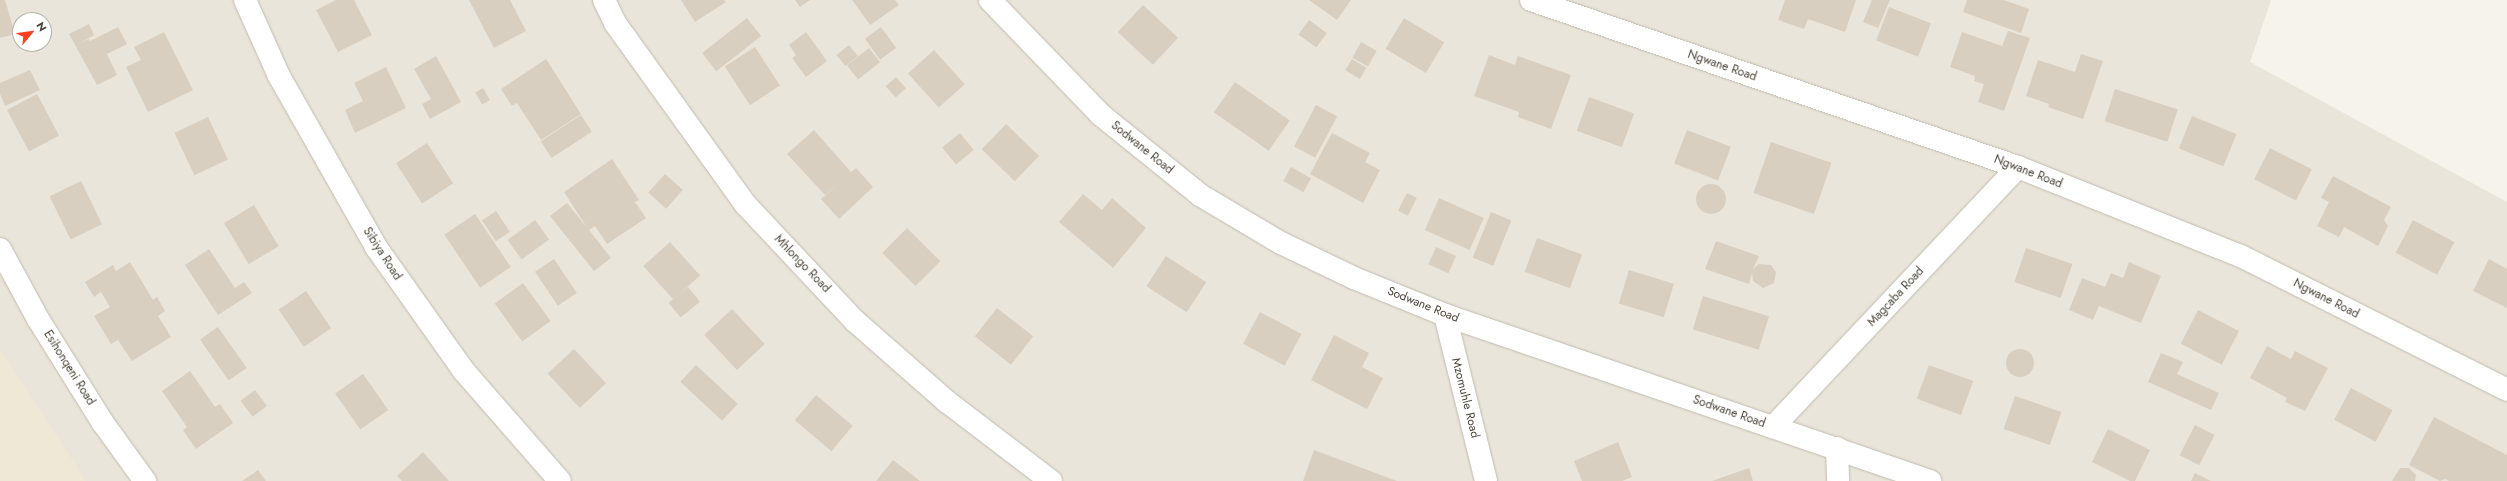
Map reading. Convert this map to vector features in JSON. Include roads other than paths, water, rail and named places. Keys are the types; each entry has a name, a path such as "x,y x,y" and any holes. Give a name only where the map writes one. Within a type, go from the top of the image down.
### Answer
{"street":[{"name":"Sibiya Road","path":"245,0 279,76 376,247 463,370 560,481"},
{"name":"Mhlongo Road","path":"604,0 615,23 746,205 855,321 946,401 1051,481"},
{"name":"Sodwane Road","path":"990,0 1101,115 1200,195 1281,243 1354,278 1445,315 1930,481"},
{"name":"Ngwane Road","path":"1530,0 2018,167 2241,256 2507,390"},
{"name":"Magcaba Road","path":"1773,427 2018,167"},
{"name":"Esihonqeni Road","path":"0,249 38,319 95,410 145,481"},
{"name":"Mzomuhle Road","path":"1445,315 1486,481"},
{"path":"1837,448 1838,481"}]}
